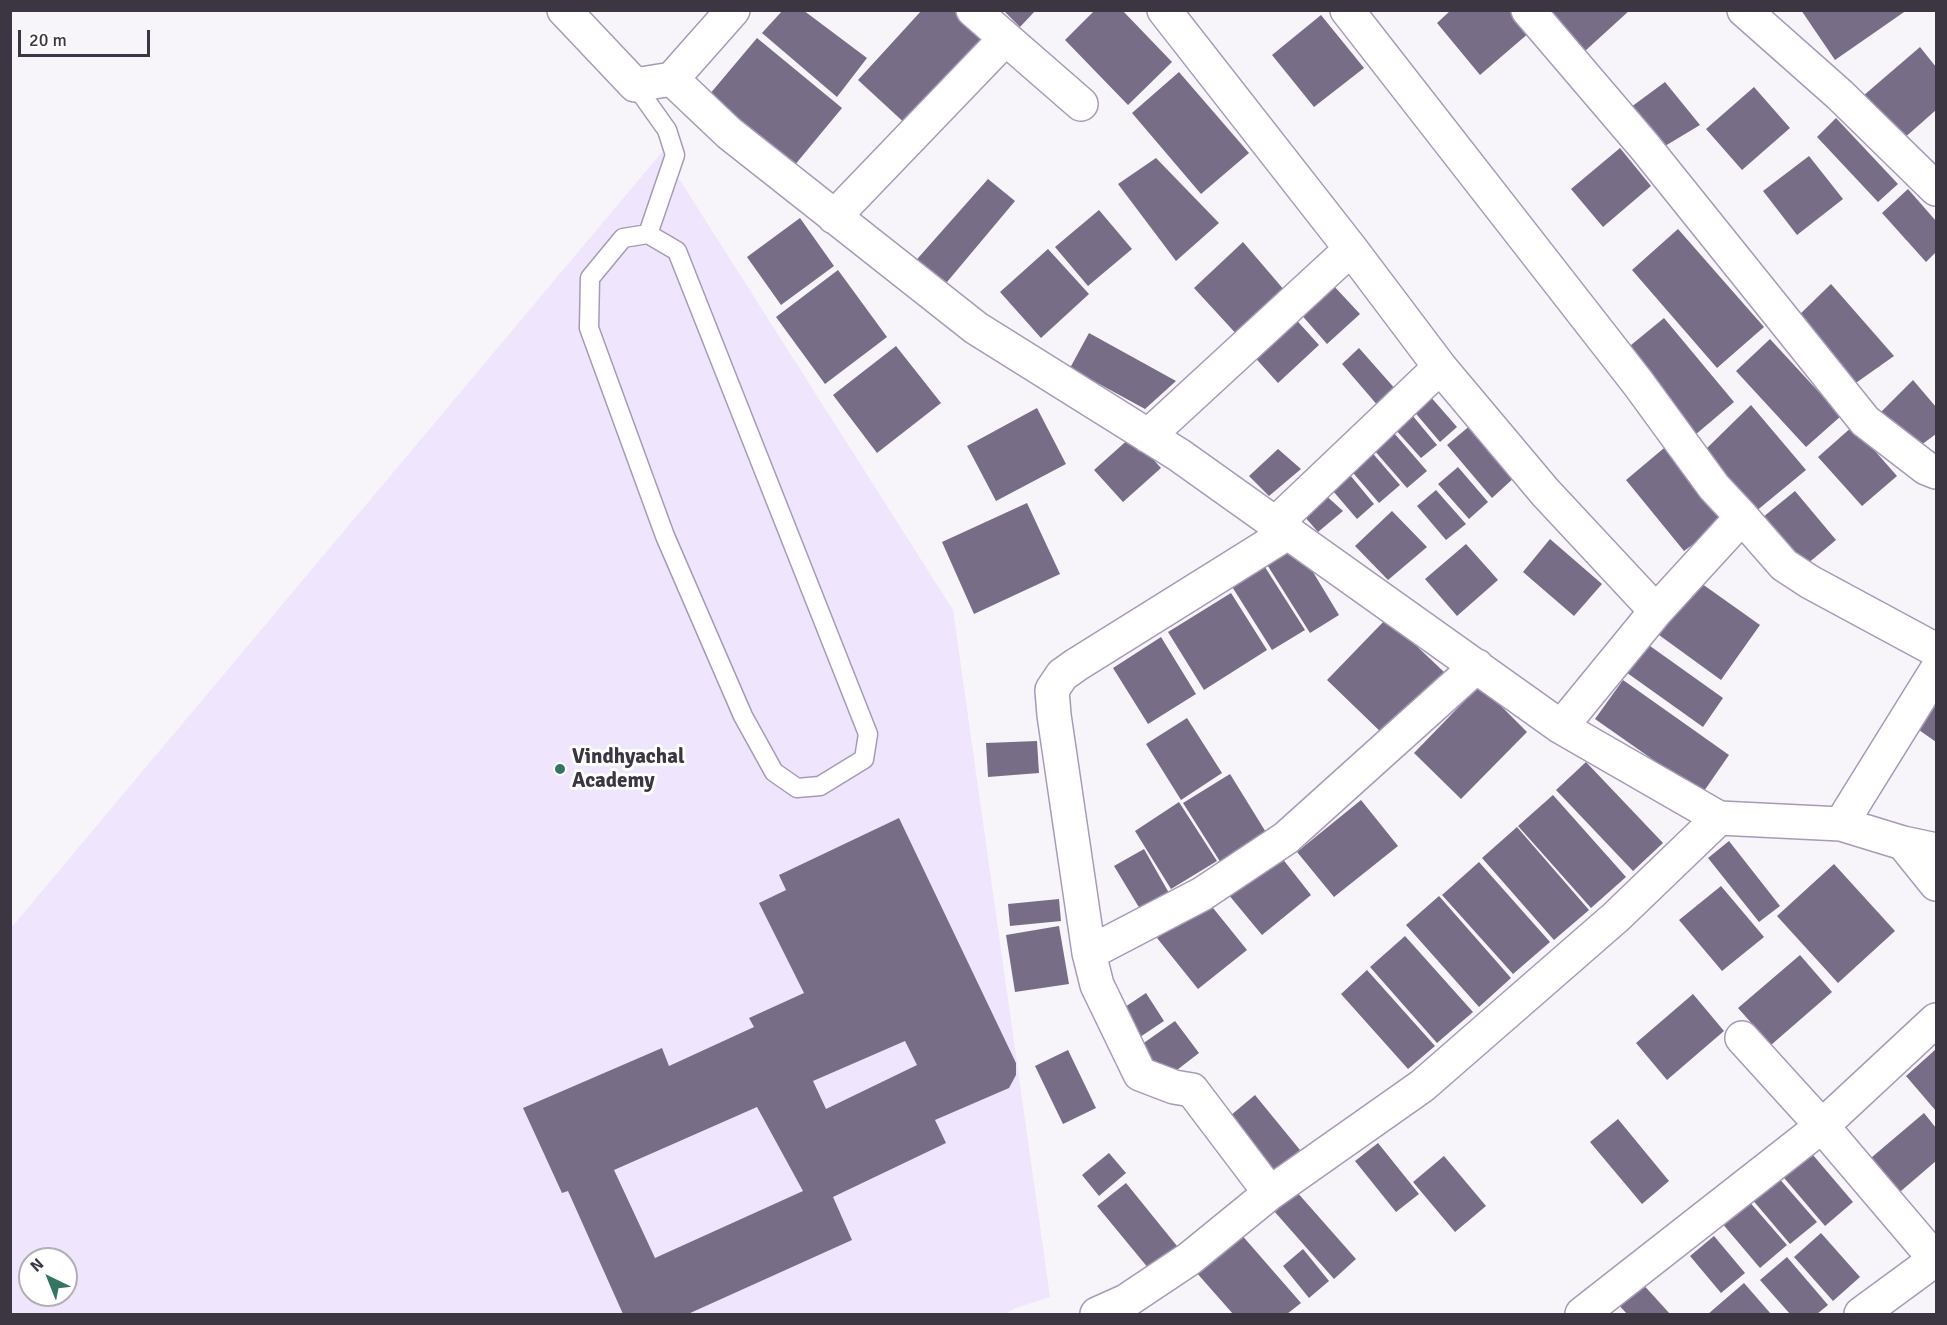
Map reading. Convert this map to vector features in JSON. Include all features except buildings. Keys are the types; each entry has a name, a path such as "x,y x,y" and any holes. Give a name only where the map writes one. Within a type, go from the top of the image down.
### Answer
{"street":[{"path":"564,10 635,85 672,79 733,10"},
{"path":"973,10 1081,104"},
{"path":"1164,10 1440,367 1545,492 1656,610"},
{"path":"1347,10 1638,383 1714,487 1784,565 1810,582 1936,650"},
{"path":"1528,10 1645,147 1865,421 1926,468 1936,472"},
{"path":"1744,10 1840,95 1936,189"},
{"path":"834,217 1005,39"},
{"path":"672,79 729,133 976,328 1179,455 1561,727 1719,818 1841,824 1903,843 1936,850"},
{"path":"1149,436 1351,249"},
{"path":"1270,1193 1192,1090 1174,1087 1140,1074 1097,985 1089,953 1052,690 1062,675 1076,665 1282,528 1440,367"},
{"path":"1561,727 1656,610 1742,517"},
{"path":"1089,953 1202,894 1286,838 1477,666"},
{"path":"1841,824 1936,671"},
{"path":"1120,1310 1189,1259 1270,1193 1422,1086 1616,917 1719,818"},
{"path":"1903,843 1936,884"},
{"path":"1582,1314 1822,1126 1936,1020"},
{"path":"1742,1038 1822,1126 1936,1259 1861,1314"}],"lane":[{"path":"635,85 667,130 675,155 648,234"},
{"path":"648,234 677,251 868,734 864,759 820,786 797,788 774,772 743,716 665,536 589,328 590,278 623,238 648,234"}],"shaded area":[{"name":"Vindhyachal Academy","path":"662,152 953,610 1050,1297 1005,1314 11,1314 11,928"}],"place":[{"name":"Vindhyachal Academy","path":"560,769"}]}
